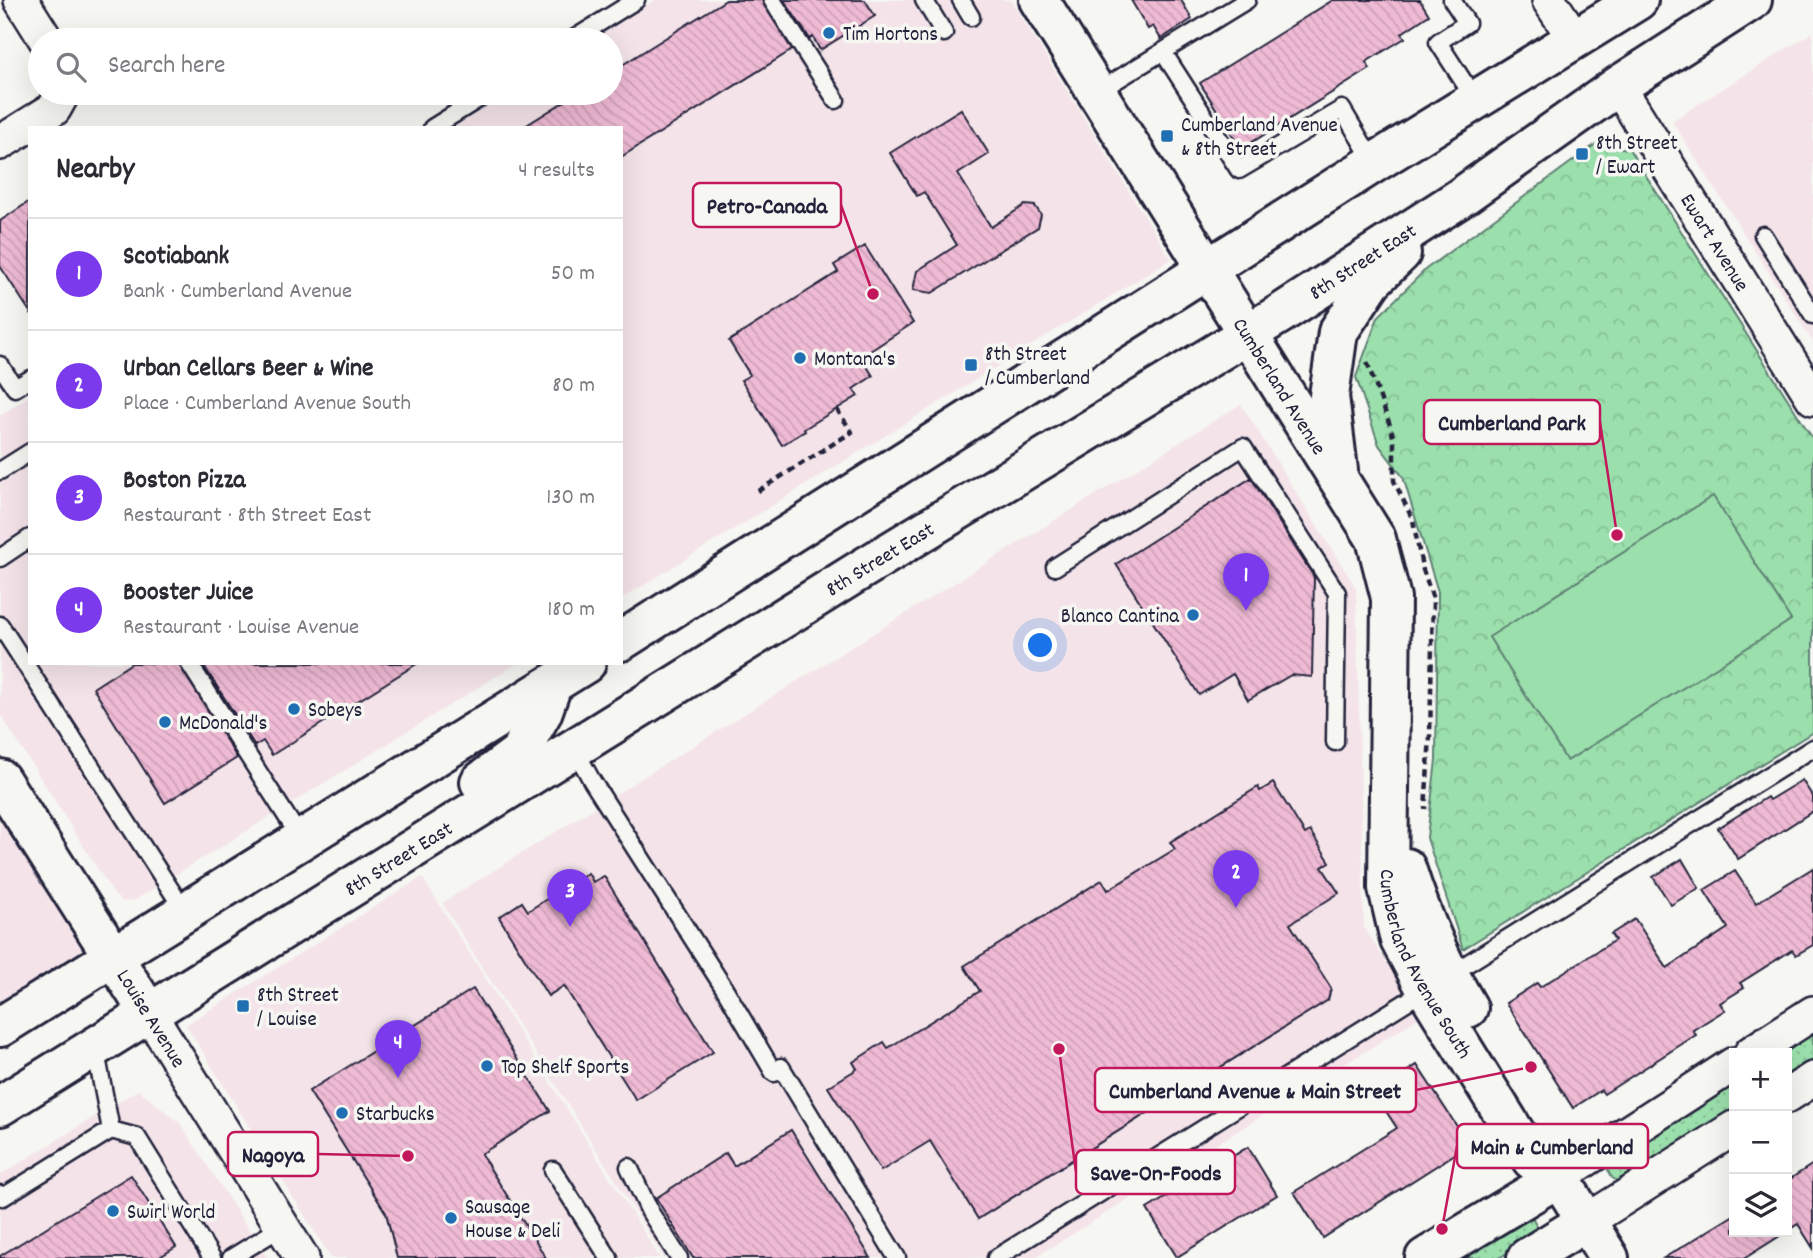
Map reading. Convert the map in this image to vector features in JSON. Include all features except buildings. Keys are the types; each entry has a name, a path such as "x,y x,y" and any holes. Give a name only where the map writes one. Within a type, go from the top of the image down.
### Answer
{"main road":[{"name":"Cumberland Avenue","path":"1039,0 1376,539 1391,598 1387,810"},
{"path":"623,640 1374,163 1638,0"},
{"name":"8th Street East","path":"0,1106 1247,333 1457,200 1618,86 1752,0"},
{"path":"1339,479 1329,396 1338,332 1372,281 1457,200"},
{"path":"0,1027 583,665"},
{"path":"367,877 411,830 519,752 542,713 552,685"},
{"name":"Louise Avenue","path":"0,779 149,1013"},
{"name":"Cumberland Avenue South","path":"1387,810 1422,916 1437,982 1553,1146 1559,1177"},
{"path":"1425,1258 1559,1177 1609,1258"},
{"path":"1527,1258 1587,1221"}],"street":[{"path":"21,0 38,28"},
{"path":"1549,0 1575,39"},
{"name":"Ewart Avenue","path":"1618,86 1812,393"},
{"path":"0,143 56,105"},
{"name":"Louise Avenue","path":"149,1013 302,1258"},
{"path":"1759,1048 1813,1013"},
{"path":"1559,1177 1729,1067"},
{"path":"1792,1093 1813,1079"},
{"path":"1587,1221 1729,1131"}],"lane":[{"path":"591,28 636,0"},
{"path":"772,0 836,100"},
{"path":"924,0 944,33"},
{"path":"961,0 971,17"},
{"path":"1097,92 1247,0"},
{"path":"1452,0 1467,23 1438,42 1476,101"},
{"path":"1163,52 1239,170 1342,109 1374,163"},
{"path":"435,126 469,105"},
{"path":"1763,235 1813,315"},
{"path":"0,365 15,388 28,380"},
{"path":"1055,567 1243,447 1337,593 1335,742"},
{"path":"0,471 28,453"},
{"path":"0,558 28,539"},
{"path":"2,634 185,912"},
{"path":"191,665 301,839"},
{"path":"574,748 774,1073 781,1067 897,1258"},
{"path":"996,1258 1813,748"},
{"path":"95,1047 111,1130"},
{"path":"1,1198 111,1130 137,1137 212,1258"},
{"path":"629,1167 650,1212 679,1258"},
{"path":"553,1170 609,1258"},
{"path":"232,1258 282,1227"}],"path":[{"path":"758,491 852,432 836,408"}],"shaded area":[{"path":"655,0 1011,0 1171,259 623,598 623,126 456,126 489,105 623,105 623,28 610,28"},
{"path":"1813,32 1813,342 1672,121"},
{"path":"28,396 28,665 515,665 135,900 124,902 115,896 0,714 0,416"},
{"path":"1241,404 1356,588 1364,927 1420,1017 1034,1258 664,1258 442,903"},
{"path":"0,779 113,957 0,1027"},
{"path":"422,877 660,1258 331,1258 186,1025"},
{"path":"138,1090 180,1123 267,1258 0,1258 0,1175"}],"green space":[{"path":"1596,144 1629,149 1813,439 1813,732 1463,949 1427,838 1436,760 1438,592 1403,477 1379,445 1356,377 1378,317 1426,269"},
{"path":"1713,496 1791,620 1567,761 1489,637"},
{"path":"1813,1033 1813,1062 1792,1076 1792,1048 1789,1048"},
{"path":"1729,1086 1729,1115 1621,1182 1610,1175 1608,1162"},
{"path":"1531,1215 1539,1230 1536,1235 1499,1258 1454,1258"}],"place":[{"name":"Tim Hortons","path":"829,33"},
{"name":"Cumberland Avenue & 8th Street","path":"1167,136"},
{"name":"8th Street / Ewart","path":"1582,154"},
{"name":"Petro-Canada","path":"873,294"},
{"name":"Montana's","path":"800,358"},
{"name":"8th Street / Cumberland","path":"971,365"},
{"name":"Cumberland Park","path":"1617,535"},
{"name":"Scotiabank","path":"1246,611"},
{"name":"Blanco Cantina","path":"1193,615"},
{"name":"Sobeys","path":"294,709"},
{"name":"McDonald's","path":"165,722"},
{"name":"Urban Cellars Beer & Wine","path":"1236,908"},
{"name":"Boston Pizza","path":"570,927"},
{"name":"8th Street / Louise","path":"243,1006"},
{"name":"Save-On-Foods","path":"1059,1049"},
{"name":"Top Shelf Sports","path":"487,1066"},
{"name":"Cumberland Avenue & Main Street","path":"1531,1067"},
{"name":"Booster Juice","path":"398,1078"},
{"name":"Starbucks","path":"342,1113"},
{"name":"Nagoya","path":"408,1156"},
{"name":"Swirl World","path":"113,1211"},
{"name":"Sausage House & Deli","path":"451,1218"},
{"name":"Main & Cumberland","path":"1442,1229"}]}
